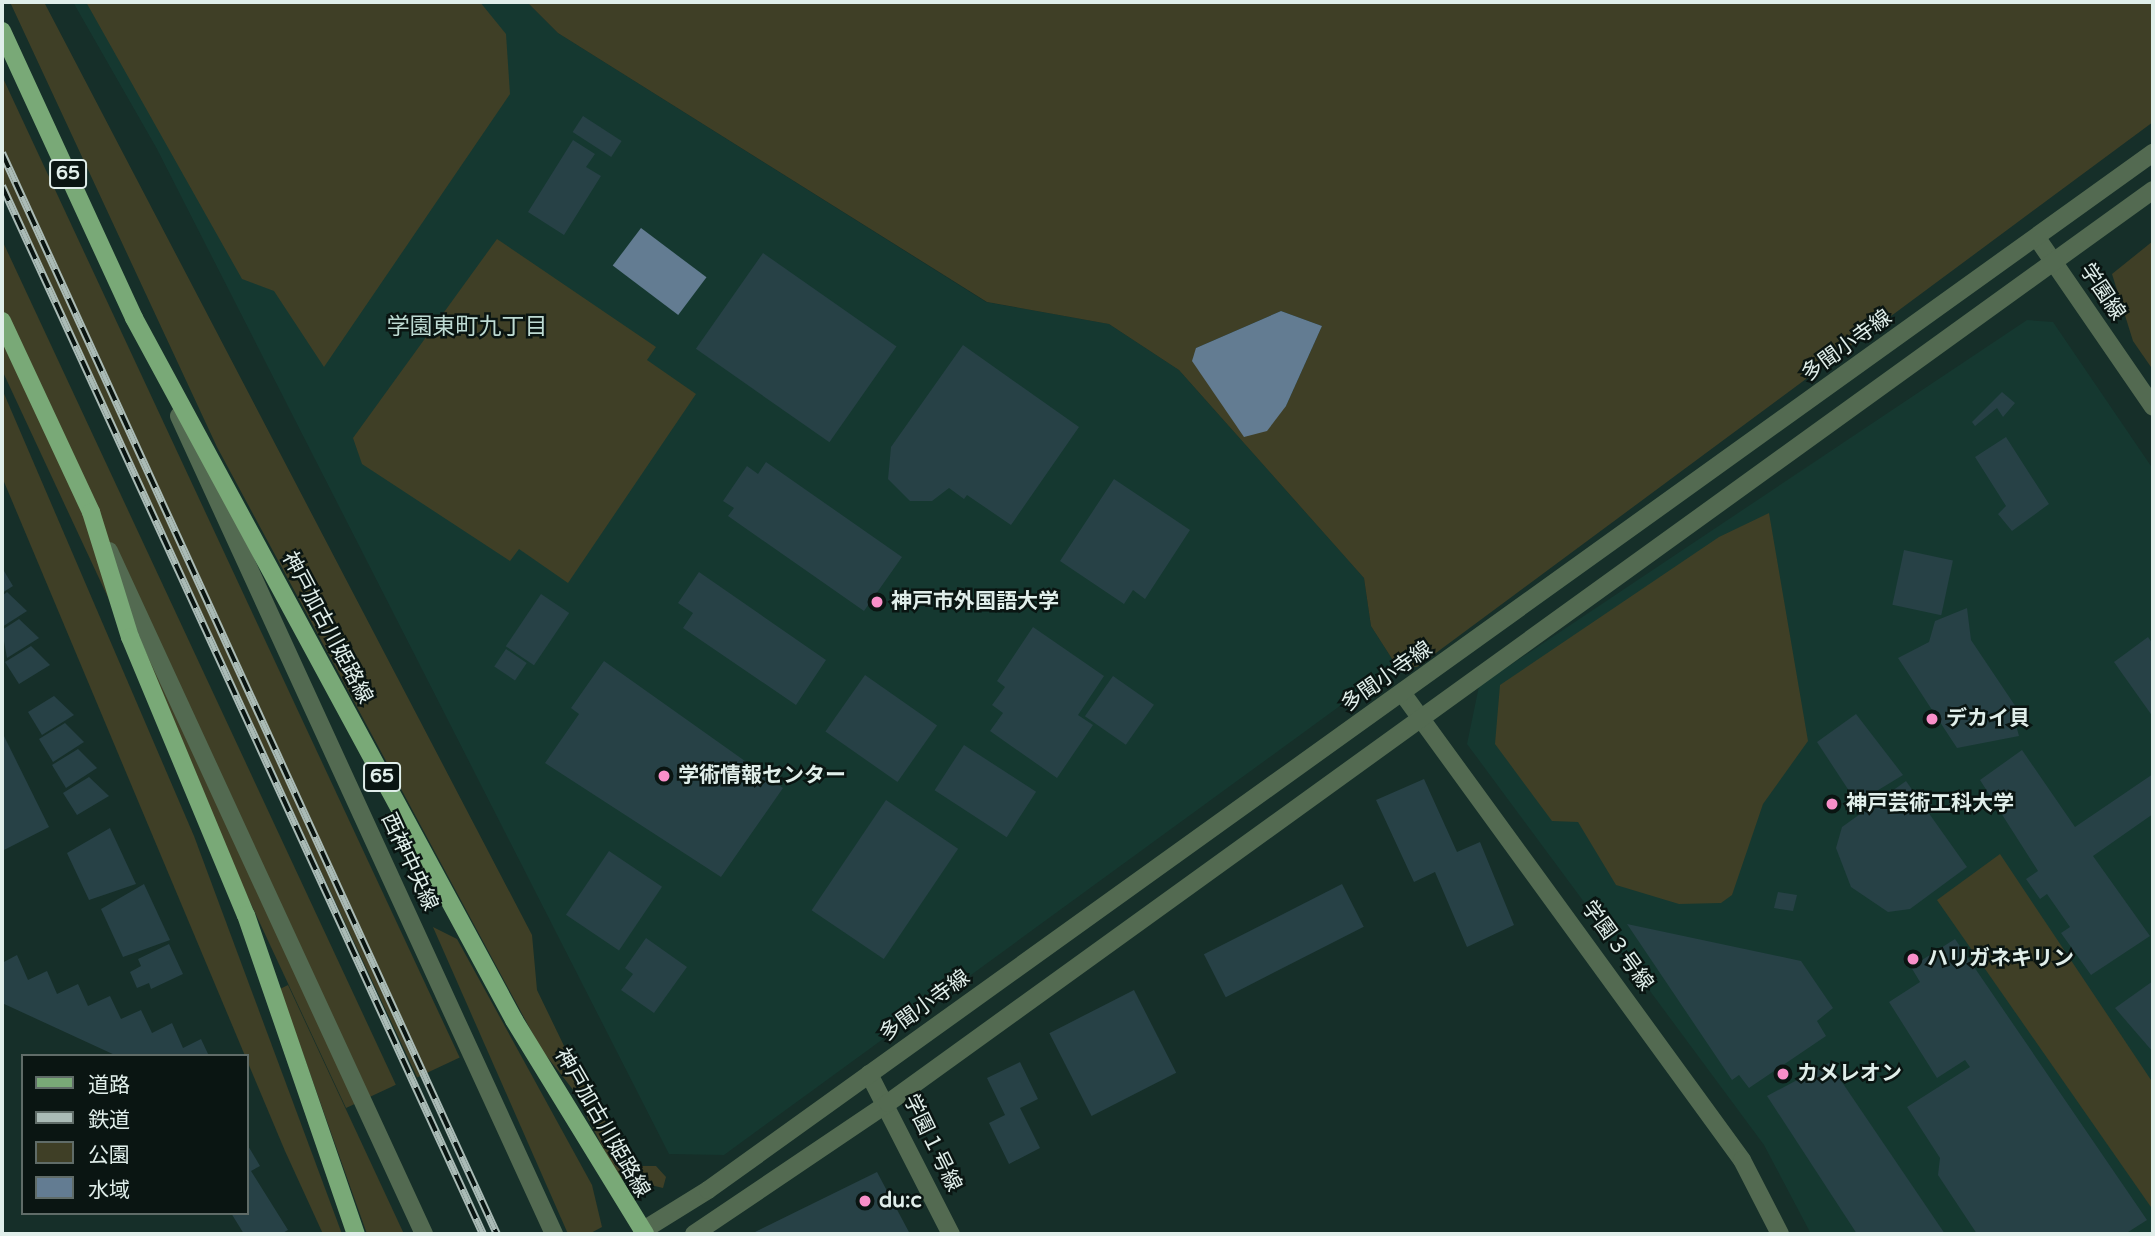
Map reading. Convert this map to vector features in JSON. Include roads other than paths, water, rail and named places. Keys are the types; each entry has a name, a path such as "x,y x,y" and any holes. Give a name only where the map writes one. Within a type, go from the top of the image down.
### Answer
{"main road":[{"name":"神戸加古川姫路線","path":"2,31 134,318 514,1020 641,1233"},
{"path":"2,321 91,512 130,637 246,915 356,1234"}],"street":[{"name":"多聞小寺線","path":"641,1233 1403,694 2153,153"},
{"path":"694,1234 888,1103 2153,190"},
{"name":"学園線","path":"2037,237 2153,407"},
{"name":"西神中央線","path":"134,318 554,1234"},
{"path":"91,512 424,1234"},
{"name":"学園３号線","path":"1403,694 1424,718 1742,1160 1780,1234"},
{"name":"学園１号線","path":"869,1074 888,1103 951,1234"}],"water":[{"path":"641,228 706,277 678,315 613,266"},
{"path":"1281,311 1322,326 1286,406 1267,431 1244,437 1192,361 1196,348"}],"railway":[{"path":"2,153 497,1234"},
{"path":"2,186 483,1234"}],"place":[{"name":"神戸市外国語大学","path":"877,602"},
{"name":"デカイ貝","path":"1932,719"},
{"name":"学術情報センター","path":"664,776"},
{"name":"神戸芸術工科大学","path":"1832,804"},
{"name":"ハリガネキリン","path":"1913,959"},
{"name":"カメレオン","path":"1783,1074"},
{"name":"du:c","path":"865,1201"}],"district":[{"name":"学園東町九丁目","path":"467,327"}]}
